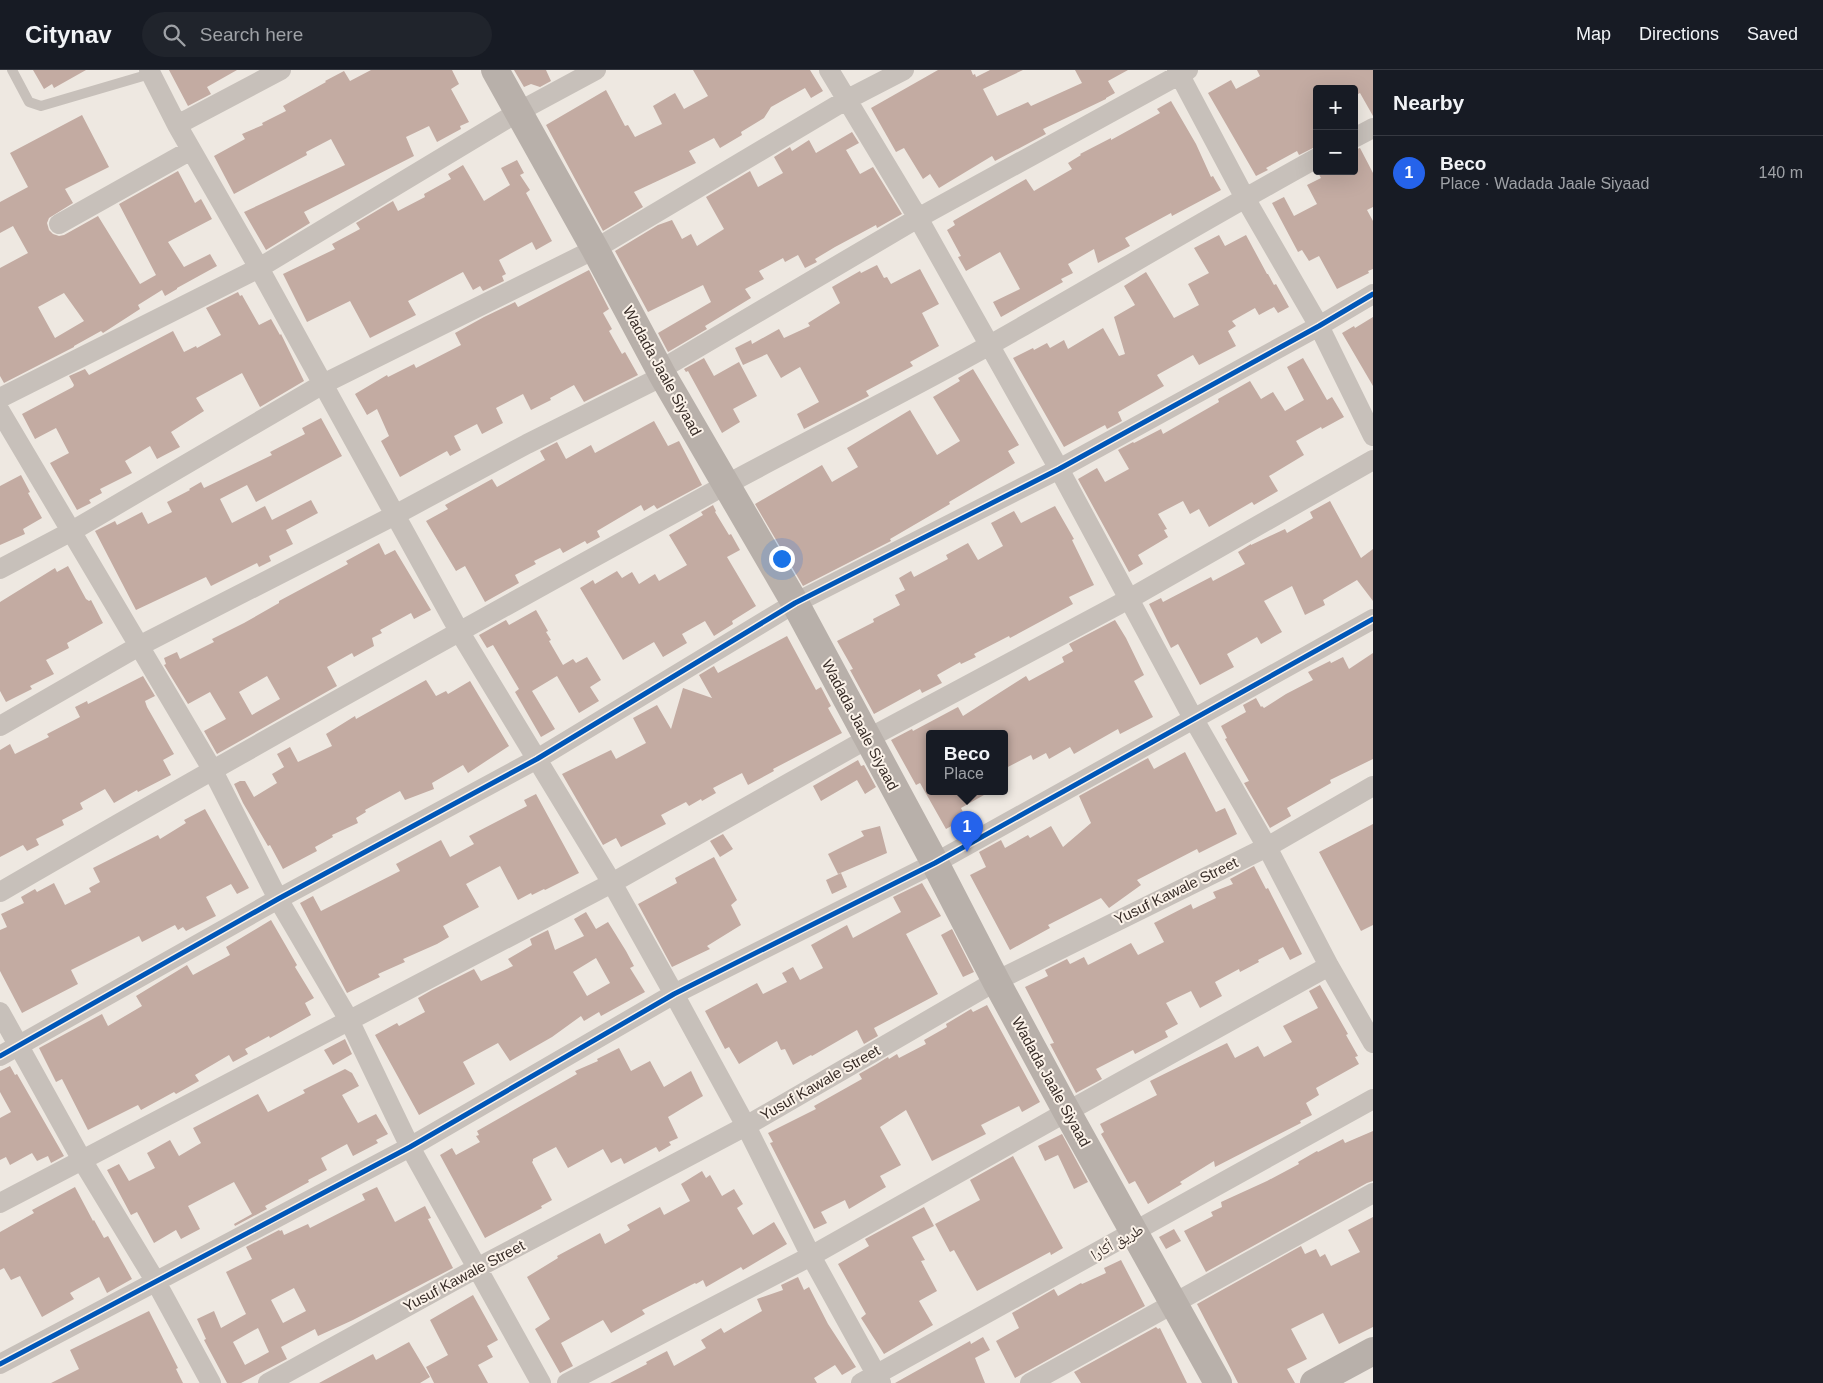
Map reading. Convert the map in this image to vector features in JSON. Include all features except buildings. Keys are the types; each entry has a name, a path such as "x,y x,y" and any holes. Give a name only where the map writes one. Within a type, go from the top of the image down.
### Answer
{"main road":[{"name":"Wadada Jaale Siyaad","path":"495,70 595,249 663,376 795,603 1067,1112 1218,1383"},
{"path":"1314,1383 1373,1351"}],"street":[{"path":"177,125 281,70"},
{"path":"0,398 259,268 518,112 596,70"},
{"path":"829,70 918,218 988,346 1059,469 1193,718 1373,1043"},
{"path":"0,569 72,531 323,384 595,249 846,100 904,70"},
{"path":"0,726 139,646 395,515 527,444 663,376 666,367 918,218 1182,71 1245,198 1318,326 1373,436"},
{"path":"150,72 177,125 259,268 460,631 612,883 674,994 746,1126 873,1380"},
{"path":"1358,136 1373,128"},
{"path":"59,224 191,150"},
{"path":"0,892 212,769 726,485 988,346 1313,160"},
{"path":"0,1056 278,899 537,759 795,603 1059,469 1373,294"},
{"path":"0,411 212,769 278,899 349,1020 410,1147 541,1383"},
{"path":"0,1203 612,883 867,739 1129,599 1373,460"},
{"path":"0,1364 410,1147 674,994 935,863 1373,619"},
{"name":"Yusuf Kawale Street","path":"268,1383 478,1268 746,1126 996,981 1266,847 1373,786"},
{"path":"567,1383 811,1256 1330,966"},
{"path":"0,1012 82,1160 156,1282 211,1383"},
{"name":"طريق أكارا","path":"873,1380 1373,1099"},
{"path":"1030,1383 1373,1193"}],"lane":[{"path":"12,70 29,102 41,106 150,72"}],"cycle path":[{"path":"0,1056 278,899 537,759 795,603 1059,469 1319,326 1373,294"},
{"path":"0,1364 410,1147 674,994 935,863 1373,619"}],"place":[{"name":"Beco","path":"967,852"}]}
